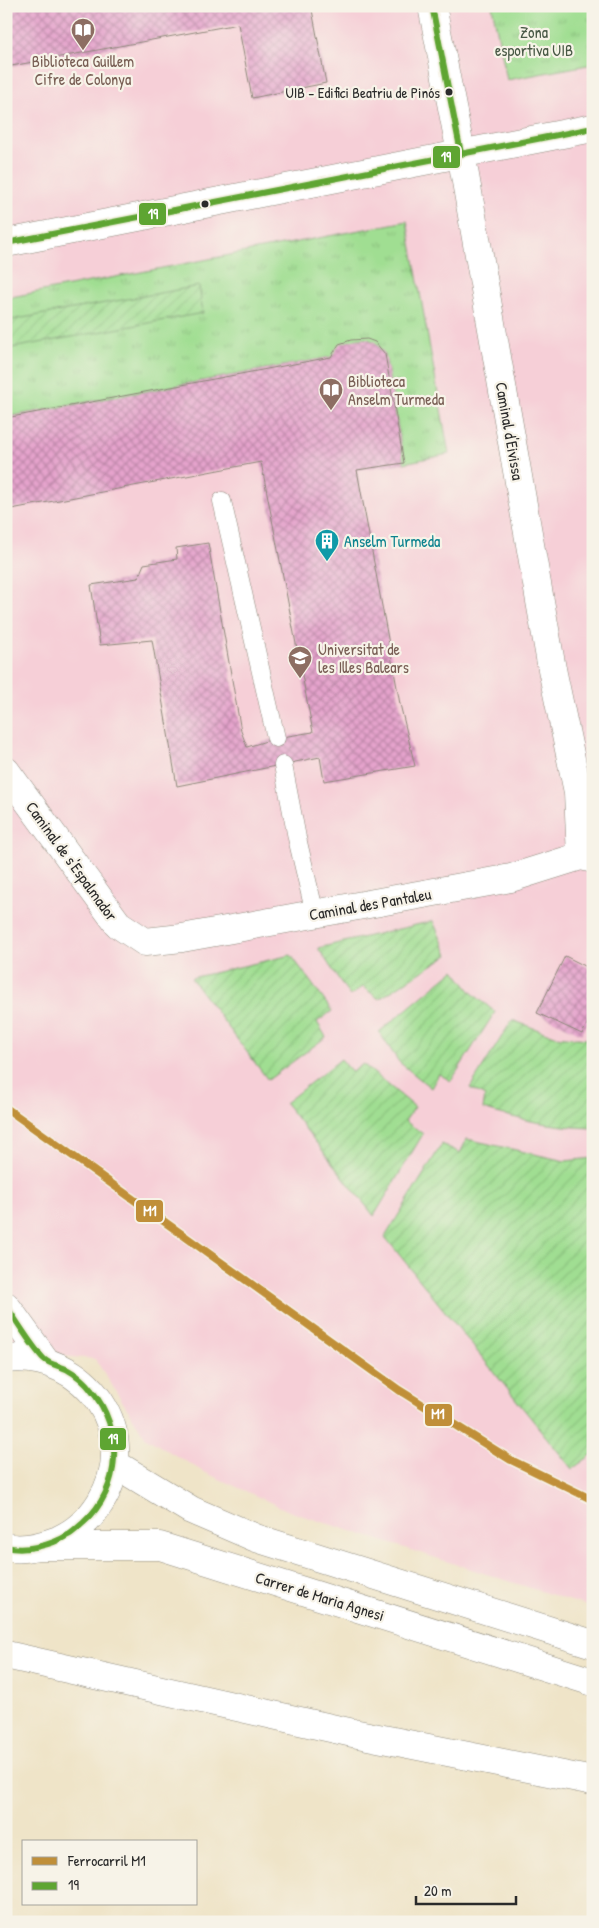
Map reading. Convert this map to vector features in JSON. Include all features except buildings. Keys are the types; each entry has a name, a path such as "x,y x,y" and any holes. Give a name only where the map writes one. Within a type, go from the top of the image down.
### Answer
{"street":[{"name":"Caminal d'Eivissa","path":"432,6 461,153 552,669 578,792 587,858"},
{"path":"6,244 593,128"},
{"name":"Caminal de s'Espalmador","path":"6,771 118,924 145,942"},
{"name":"Caminal des Pantaleu","path":"145,942 182,938 511,878 587,858"},
{"path":"6,1306 45,1360"},
{"path":"6,1358 20,1357 45,1360 70,1372 91,1389 106,1411 114,1437 115,1464 107,1492 91,1516 69,1535 42,1546 6,1548"},
{"path":"115,1464 191,1510 256,1538 593,1644"},
{"name":"Carrer de Maria Agnesi","path":"42,1546 160,1546 593,1682"},
{"path":"6,1655 353,1734 593,1781"}],"lane":[{"path":"222,501 276,738"},
{"path":"283,765 297,838 315,914"}],"shaded area":[{"name":"Universitat de les Illes Balears","path":"6,6 593,6 593,1608 291,1512 202,1471 146,1438 95,1359 6,1351"}],"green space":[{"name":"Zona esportiva UIB","path":"492,6 593,6 593,64 507,80"},
{"path":"407,221 449,454 404,463 385,354 375,343 362,338 351,342 331,357 6,417 6,298"},
{"path":"199,286 203,313 6,349 6,321"},
{"path":"433,921 448,955 379,999 363,987 350,996 318,948"},
{"path":"291,955 332,1011 317,1022 326,1037 268,1080 191,978"},
{"path":"454,970 471,992 495,1012 451,1081 439,1074 431,1088 399,1062 379,1032"},
{"path":"512,1020 555,1036 588,1039 593,1062 593,1128 537,1122 483,1109 485,1096 470,1088"},
{"path":"341,1059 352,1072 363,1064 415,1107 405,1121 423,1134 374,1216 285,1103"},
{"path":"467,1139 565,1161 593,1158 593,1454 572,1469 385,1237 442,1144 460,1153"}],"rail line":[{"name":"M1","path":"6,1108 399,1390 511,1460 593,1500"}],"transit line":[{"name":"19","path":"432,6 461,153"},
{"name":"19","path":"6,243 593,128"},
{"name":"19","path":"6,1306 44,1359 71,1372 91,1390 102,1406 109,1422 114,1458 111,1476 105,1493 96,1509 74,1531 62,1539 38,1547 21,1549 6,1547"}],"place":[{"name":"Biblioteca Guillem Cifre de Colonya","path":"83,51"},
{"name":"UIB - Edifici Beatriu de Pinós","path":"449,92"},
{"name":"Biblioteca Anselm Turmeda","path":"331,411"},
{"name":"Anselm Turmeda","path":"327,562"},
{"name":"Universitat de les Illes Balears","path":"300,679"}]}
